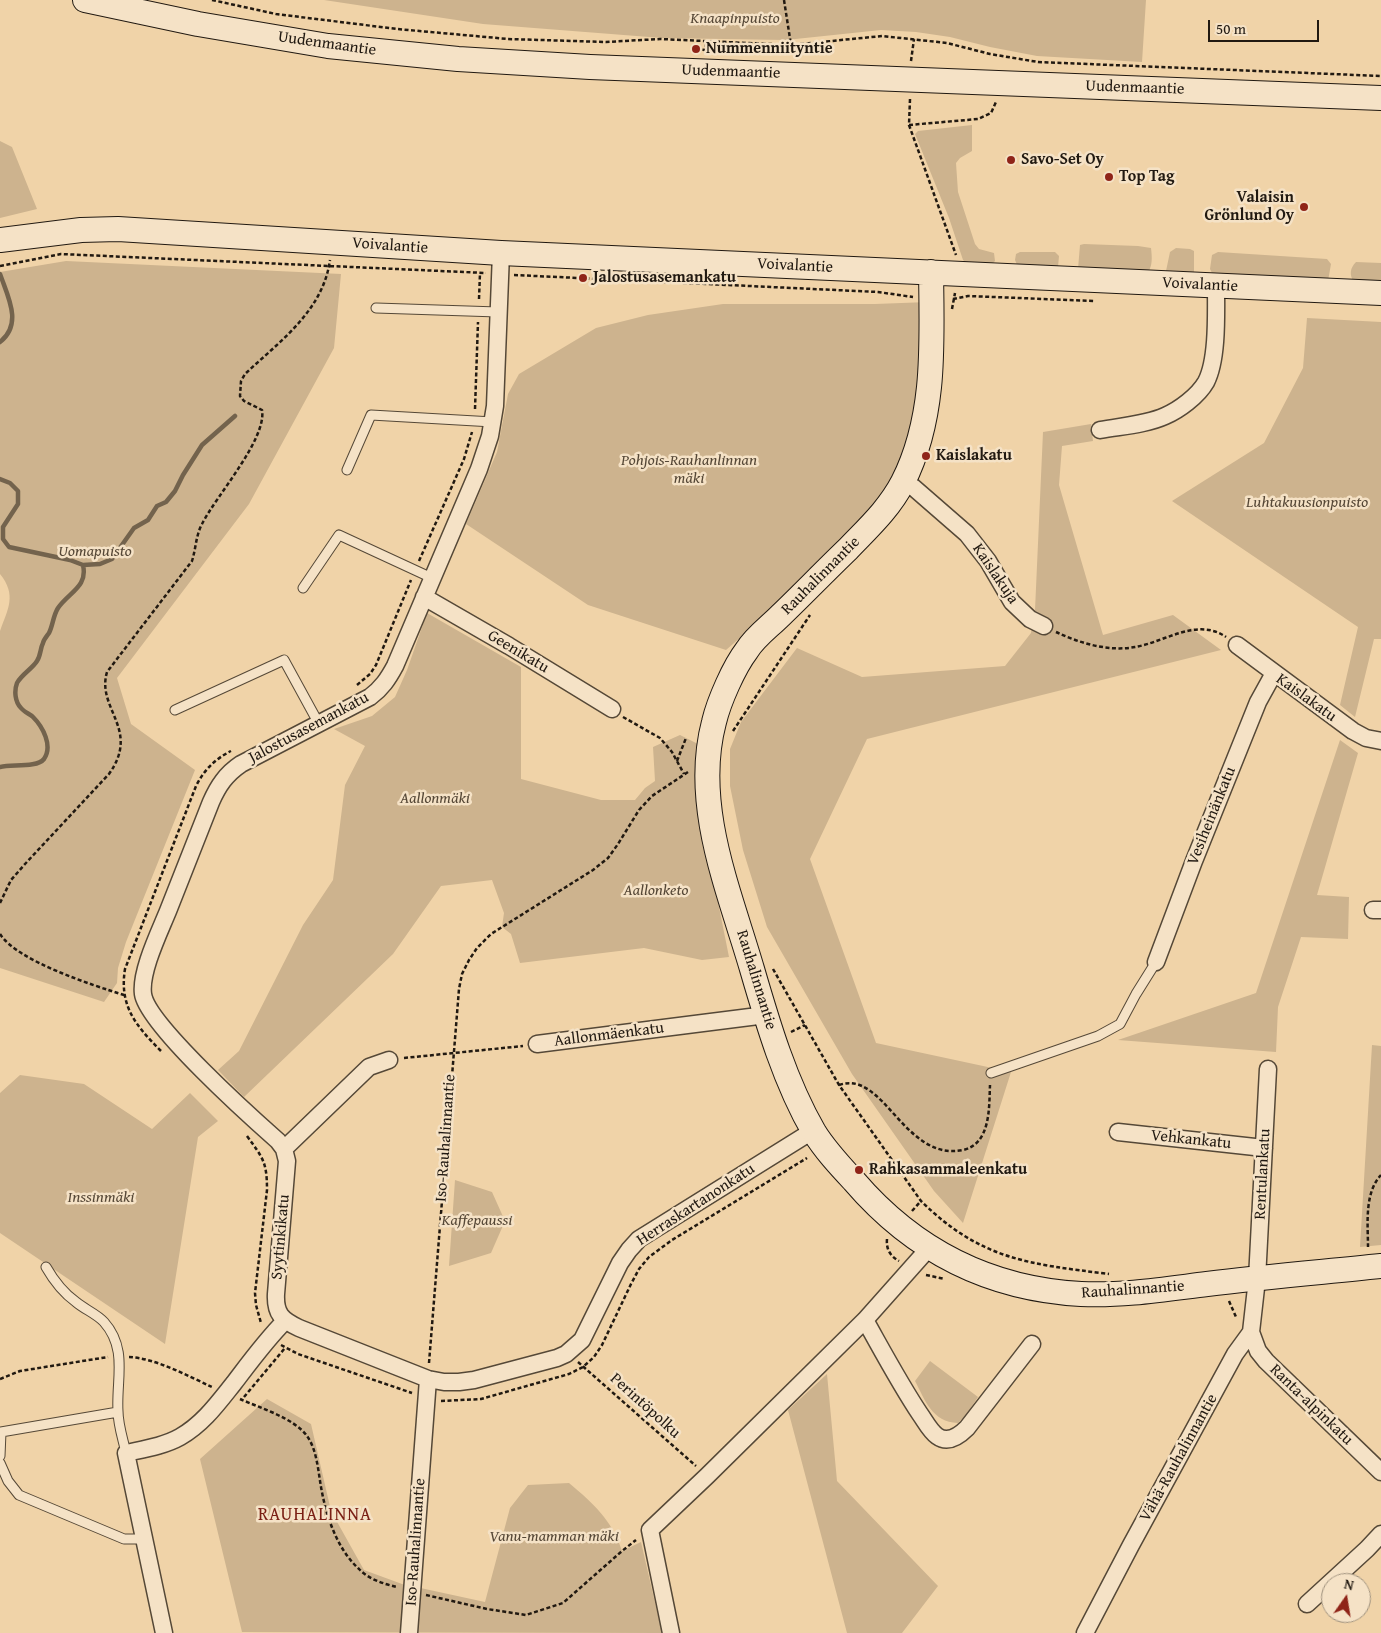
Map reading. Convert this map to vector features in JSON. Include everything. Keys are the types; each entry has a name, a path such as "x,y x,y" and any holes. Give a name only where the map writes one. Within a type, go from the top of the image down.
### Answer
{"street":[{"name":"Uudenmaantie","path":"85,0 198,24 328,46 458,59 590,67 1381,98"},
{"name":"Voivalantie","path":"0,240 72,231 118,229 332,242 500,263 932,272 1381,293"},
{"name":"Jalostusasemankatu","path":"284,1149 203,1072 152,1014 143,996 143,984 156,941 211,802 223,780 241,764 358,704 380,690 395,666 479,469 493,422 500,263"},
{"name":"Rauhalinnantie","path":"932,272 943,299 921,436 902,483 881,515 747,649 728,686 714,721 707,761 707,797 720,863 766,1015 785,1070 814,1130 825,1147 867,1196 898,1226 929,1248 973,1271 1001,1281 1058,1292 1108,1294 1257,1279 1374,1259"},
{"path":"1100,430 1150,421 1166,416 1195,396 1201,389 1209,372 1214,348 1216,286"},
{"name":"Kaislakuja","path":"902,483 913,487 967,534 988,561 1012,602 1030,619 1044,626"},
{"name":"Geenikatu","path":"424,597 510,646 612,709"},
{"name":"Kaislakatu","path":"1237,645 1353,731 1366,738 1381,741"},
{"name":"Vesiheinänkatu","path":"1156,962 1194,860 1254,710 1274,673"},
{"name":"Aallonmäenkatu","path":"536,1044 766,1015"},
{"path":"284,1149 369,1067 389,1060"},
{"name":"Rentulankatu","path":"1257,1279 1268,1070"},
{"name":"Herraskartanonkatu","path":"285,1321 428,1379 459,1382 474,1380 566,1354 582,1340 620,1263 639,1239 814,1130"},
{"name":"Vehkankatu","path":"1118,1132 1264,1148"},
{"name":"Syytinkikatu","path":"284,1149 287,1161 275,1304 285,1321"},
{"path":"671,1633 650,1530 865,1320 929,1248"},
{"name":"Vähä-Rauhalinnantie","path":"1085,1633 1236,1354 1251,1332 1257,1279"},
{"path":"865,1320 908,1396 928,1426 937,1436 947,1440 958,1437 967,1428 1032,1344"},
{"path":"164,1633 126,1453 162,1444 180,1437 211,1412 270,1337 285,1321"},
{"name":"Ranta-alpinkatu","path":"1251,1332 1258,1351 1266,1361 1381,1472"},
{"name":"Iso-Rauhalinnantie","path":"409,1633 428,1379"},
{"path":"1307,1604 1381,1534"}],"lane":[{"path":"376,308 498,312"},
{"path":"347,470 371,415 493,422"},
{"path":"302,588 339,535 432,578"},
{"path":"176,710 284,660 319,724"},
{"path":"991,1073 1098,1036 1115,1028 1124,1018 1156,962"},
{"path":"46,1267 58,1287 103,1322 116,1340 120,1378 118,1412 126,1453"},
{"path":"0,1456 1,1429 118,1412"},
{"path":"0,1463 8,1481 19,1495 115,1536 124,1539 144,1539"}],"path":[{"path":"212,0 286,15 396,29 508,38 606,42 660,39 706,40 791,46 882,36 947,42 990,54 1038,62 1381,76"},
{"path":"784,0 791,46"},
{"path":"911,65 914,39"},
{"path":"696,49 706,50 706,40"},
{"path":"910,95 908,125 956,252 958,274 943,299"},
{"path":"908,125 978,119 990,113 996,102"},
{"path":"0,903 11,880 110,774 117,764 122,740 106,691 104,680 107,672 192,561 202,524 253,445 263,417 262,410 244,401 240,396 241,381 245,374 300,322 312,308 322,289 329,266 332,242"},
{"path":"0,266 61,254 480,273 500,263 878,292 943,299 968,296 1097,301"},
{"path":"351,689 370,674 376,665 464,459 474,421 480,273"},
{"path":"943,299 950,317"},
{"path":"729,736 814,610"},
{"path":"1044,626 1076,640 1111,648 1135,648 1197,629 1213,630 1237,645"},
{"path":"612,709 629,722 660,738 672,752 684,774"},
{"path":"677,761 686,738"},
{"path":"166,1056 130,1014 124,995 125,969 202,774 211,764 236,748"},
{"name":"Iso-Rauhalinnantie","path":"428,1379 453,1054 462,974 477,948 491,934 593,870 608,858 638,810 652,796 707,761"},
{"path":"0,934 4,941 39,963 89,984 124,995"},
{"path":"772,966 839,1085 921,1201 949,1226 980,1245 1042,1266 1113,1274"},
{"name":"Aallonmäenkatu","path":"389,1060 536,1044"},
{"path":"839,1085 846,1082 855,1082 869,1089 926,1144 936,1149 957,1151 967,1149 976,1144 982,1136 989,1112 991,1073"},
{"path":"247,1135 264,1160 267,1174 255,1293 258,1315 270,1337 285,1348 298,1354 426,1398 441,1401 481,1399 569,1374 584,1367 602,1345 639,1269 649,1257 672,1240 807,1158"},
{"path":"1374,1259 1368,1209 1373,1188 1381,1176"},
{"path":"1225,1282 1232,1308 1237,1318 1251,1332"},
{"path":"242,1400 285,1348"},
{"name":"Perintöpolku","path":"566,1354 584,1367 707,1476"},
{"path":"0,1379 20,1371 108,1356 136,1357 157,1363 292,1422 307,1435 315,1453 330,1520 341,1547 360,1570 384,1584 487,1610 526,1615 563,1603 622,1551 650,1530"}],"green space":[{"name":"Knaapinpuisto","path":"324,0 1146,0 1142,62 1037,56 950,37 916,32 881,30 786,40 662,38 483,24"},
{"path":"972,125 972,151 960,158 956,163 958,192 975,244 979,249 994,253 995,261 992,264 967,264 963,260 949,218 915,134 918,131"},
{"path":"0,141 12,147 37,209 0,218"},
{"path":"1080,245 1151,248 1150,268 1147,274 1078,269"},
{"path":"1176,248 1194,251 1194,273 1166,271 1170,252"},
{"path":"1020,252 1055,252 1059,256 1058,267 1018,267 1015,260 1016,254"},
{"path":"1218,252 1327,259 1331,264 1328,281 1212,273 1210,269 1212,255"},
{"name":"Uomapuisto","path":"66,261 341,274 334,348 249,504 117,678 131,724 195,770 126,942 118,968 117,983 104,1002 0,968 0,631 8,609 10,595 0,574 0,272"},
{"path":"1356,262 1381,263 1381,286 1354,282 1351,272"},
{"name":"Pohjois-Rauhanlinnan mäki","path":"928,302 930,389 881,515 726,650 588,605 466,524 497,452 508,394 519,374 596,328 648,315 723,304"},
{"name":"Luhtakuusionpuisto","path":"1307,318 1381,322 1381,639 1374,639 1355,717 1340,705 1358,627 1172,501 1264,443 1303,368"},
{"path":"1091,424 1093,441 1062,446 1059,485 1103,635 1173,615 1221,650 867,739 810,859 876,1043 1011,1072 963,1223 934,1191 852,1074 767,927 743,850 730,786 730,749 741,722 797,648 862,677 1005,666 1031,633 1035,610 1043,432"},
{"name":"Aallonmäki","path":"427,613 521,667 521,779 601,800 635,800 645,788 655,781 653,747 680,735 700,745 697,799 703,847 718,902 729,957 702,960 644,948 520,963 511,934 502,927 504,913 492,880 441,886 393,954 244,1097 218,1070 239,1051 303,925 333,880 345,785 365,746 334,729 372,716 395,697 407,670"},
{"path":"1340,740 1358,753 1317,895 1349,897 1348,939 1301,937 1278,1007 1276,1052 1118,1040 1256,993"},
{"path":"1372,1045 1381,1046 1381,1245 1360,1247"},
{"name":"Inssinmäki","path":"20,1075 84,1084 152,1129 190,1093 218,1121 198,1137 165,1344 0,1233 0,1093"},
{"name":"Kaffepaussi","path":"455,1180 492,1192 505,1221 491,1253 449,1266"},
{"path":"930,1361 978,1397 958,1423 949,1422 936,1414 926,1402 915,1381"},
{"path":"827,1374 837,1481 938,1586 902,1633 847,1633 788,1410"},
{"name":"Vanu-mamman mäki","path":"267,1399 311,1424 331,1511 364,1570 402,1584 485,1602 510,1508 528,1485 569,1483 601,1513 613,1530 622,1551 641,1542 662,1633 242,1632 200,1459"}],"waterway":[{"path":"0,274 12,310 11,327 7,335 0,342"},
{"path":"83,565 100,564 112,559 134,528 148,520 157,506 166,502 175,491 202,445 235,416"},
{"path":"0,479 10,483 18,491 18,504 3,527 3,539 9,547 70,560 83,565 84,573 80,584 56,611 37,661 24,674 16,686 17,703 33,717 43,731 46,737 47,754 41,762 36,764 0,767"}],"place":[{"name":"Nummenniityntie","path":"696,49"},
{"name":"Savo-Set Oy","path":"1011,160"},
{"name":"Top Tag","path":"1109,177"},
{"name":"Valaisin Grönlund Oy","path":"1304,207"},
{"name":"Jalostusasemankatu","path":"583,278"},
{"name":"Kaislakatu","path":"926,456"},
{"name":"Rahkasammaleenkatu","path":"859,1170"}],"district":[{"name":"RAUHALINNA","path":"315,1515"}],"park label":[{"name":"Aallonketo","path":"656,891"}]}
